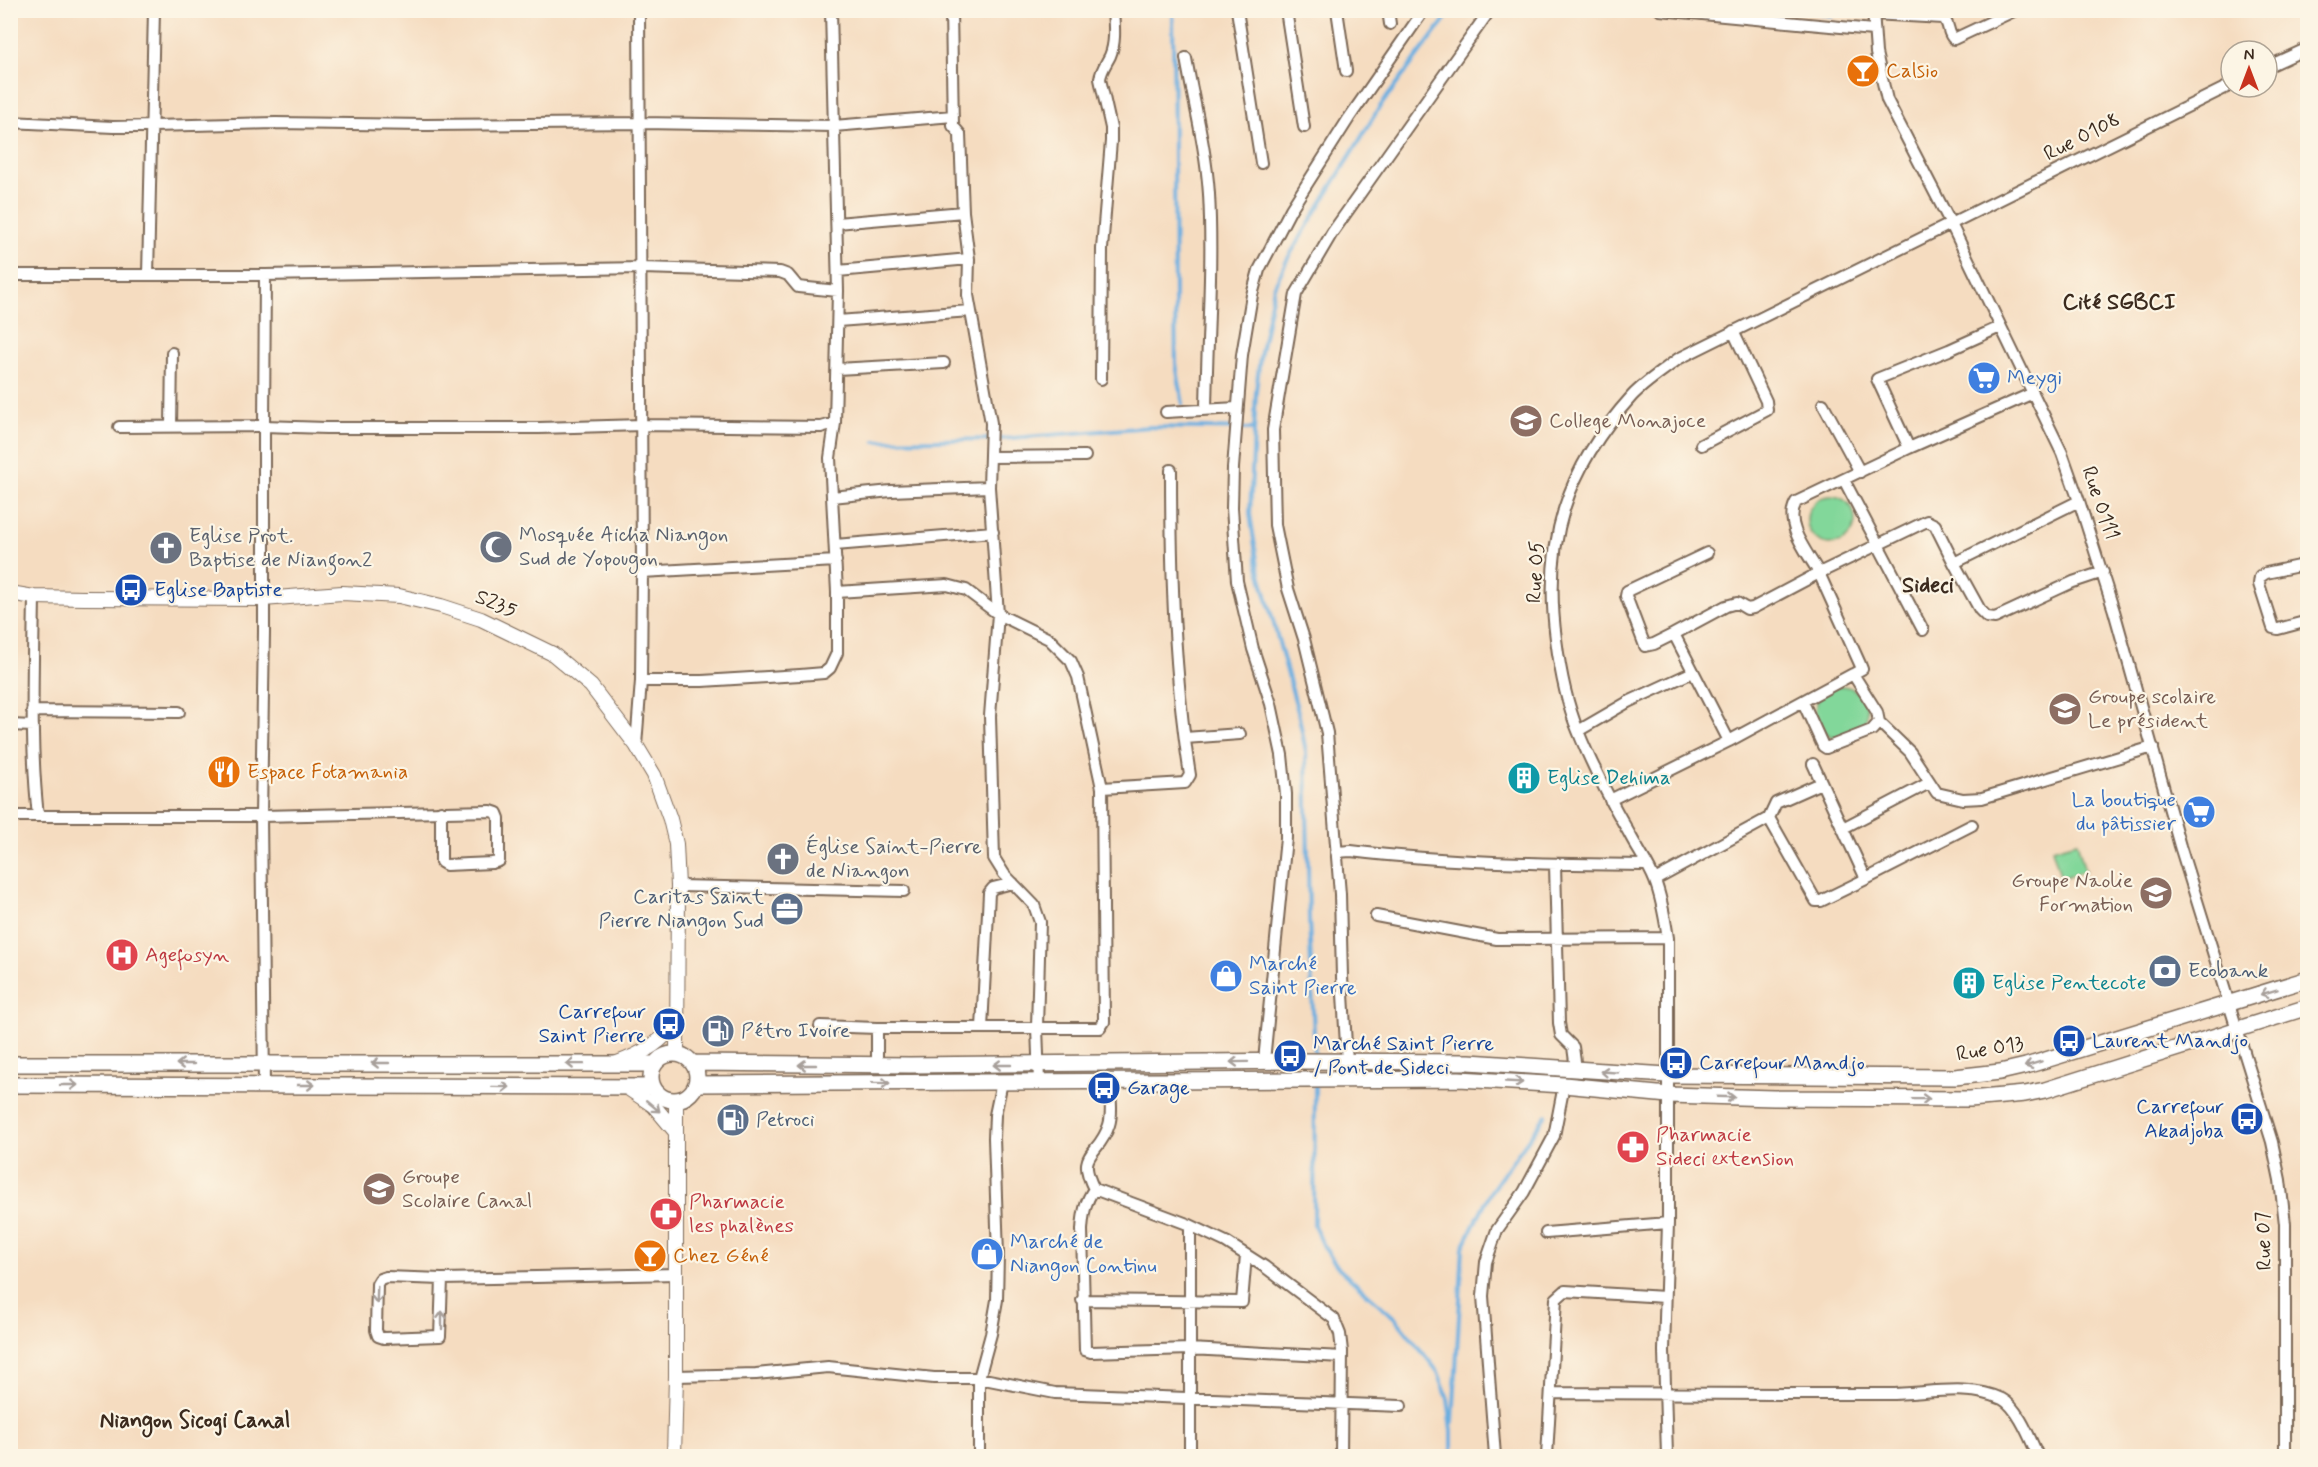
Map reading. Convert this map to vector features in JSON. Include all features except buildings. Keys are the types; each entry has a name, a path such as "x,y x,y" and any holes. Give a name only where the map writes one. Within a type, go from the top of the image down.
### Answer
{"main road":[{"name":"Rue O13","path":"693,1063 877,1065 1264,1061 1469,1062 1667,1075 1974,1076 2026,1066 2307,979"},
{"path":"696,1084 1459,1079 1564,1085 1668,1095 1896,1100 1970,1099 2045,1090 2307,1007"},
{"path":"668,1054 686,1057 693,1063 697,1073 696,1084 688,1095 676,1100 658,1095 653,1087 651,1071 655,1064 668,1054"},
{"path":"10,1064 655,1064"},
{"path":"10,1085 653,1087"}],"street":[{"path":"148,275 154,10"},
{"path":"636,745 641,681 642,572 639,10"},
{"path":"641,681 702,681 824,673 834,663 837,653 836,561 830,458 835,423 838,321 831,10"},
{"path":"951,10 953,126 960,134 963,213 969,259 968,295 987,393 991,431 989,487 998,614 990,716 994,858 1034,905 1040,922 1037,1027 1039,1082"},
{"path":"1101,379 1102,249 1111,128 1100,79 1112,50 1113,10"},
{"path":"1237,10 1261,164"},
{"path":"1286,10 1304,127"},
{"path":"1337,10 1346,71"},
{"path":"1388,10 1390,24"},
{"path":"1264,1061 1286,838 1286,794 1282,755 1271,704 1253,649 1237,581 1232,508 1242,355 1252,295 1259,270 1291,209 1349,118 1424,10"},
{"path":"1347,1062 1340,894 1327,733 1304,639 1288,589 1275,525 1273,430 1288,330 1296,294 1332,233 1490,10"},
{"path":"1660,10 1873,30"},
{"path":"1873,12 1943,18 1947,21 1954,39 2016,10"},
{"name":"Rue O111","path":"1873,12 1879,72 1887,100 1951,224 2062,453 2103,572 2180,846 2236,1031"},
{"path":"2279,61 2307,48"},
{"path":"1186,58 1201,128 1209,195 1209,325 1206,410"},
{"name":"Rue O108","path":"1951,224 2219,91"},
{"path":"10,122 76,127 641,123 834,126 953,116"},
{"path":"837,223 963,213"},
{"name":"Rue O5","path":"1667,1456 1664,1394 1668,1223 1668,939 1664,912 1655,879 1610,800 1578,731 1560,666 1552,585 1555,541 1573,483 1596,441 1634,395 1678,359 1951,224"},
{"path":"838,272 969,259"},
{"path":"10,275 265,275 642,268 770,271 789,275 798,287 838,291"},
{"path":"264,1085 261,816 264,720 265,275"},
{"path":"838,321 970,311"},
{"path":"1909,448 1877,379 2000,327"},
{"path":"1701,445 1767,410 1766,401 1733,331"},
{"path":"171,426 172,353"},
{"path":"837,369 944,363"},
{"path":"1610,800 1729,741 1862,669 1819,573 1792,522 1792,510 1796,502 1909,448 2033,393"},
{"path":"1823,404 1860,472"},
{"path":"1166,412 1237,411"},
{"path":"119,427 539,428 642,424 821,427 835,423"},
{"path":"990,457 1085,456"},
{"path":"1102,788 1185,783 1190,775 1177,654 1172,552 1172,470"},
{"path":"1844,480 1923,630"},
{"path":"832,497 891,491 989,487"},
{"path":"1954,563 1996,540 2079,501"},
{"path":"1707,553 1628,591 1626,596 1645,646 1654,644 1726,606 1737,603 1747,609 1753,608 1878,544 1928,522 1935,525 1980,610 1987,617 1995,618 2073,582 2103,572"},
{"path":"835,545 993,532"},
{"path":"642,572 836,561"},
{"path":"2307,564 2266,573 2260,578 2259,584 2273,628 2278,629 2307,621"},
{"path":"820,1026 877,1029 1100,1028 1103,1026 1105,914 1102,788 1082,693 1071,661 1049,639 998,614 958,587 927,586 837,592"},
{"name":"S235","path":"10,593 34,597 263,599 342,594 399,596 481,619 553,654 591,686 636,745 654,775 670,819 676,843 678,886 677,1054"},
{"path":"34,597 32,711 38,816"},
{"path":"1674,634 1729,741"},
{"path":"1578,731 1628,702 1693,672"},
{"path":"1853,674 1877,712 1879,722 1910,752 1937,793 1950,798 1963,800 1982,798 2153,747"},
{"path":"1803,702 1826,748 1872,730 1879,722"},
{"path":"32,711 179,712"},
{"path":"10,726 33,726"},
{"path":"1185,738 1240,734"},
{"path":"1813,764 1866,879"},
{"path":"1655,879 1769,818 1776,803 1821,783"},
{"path":"1843,828 1929,783"},
{"path":"10,816 261,816 441,811 491,811 497,813 499,861 446,865 441,862 441,811"},
{"path":"1769,818 1816,901 1821,901 1972,825"},
{"path":"1336,852 1352,851 1447,861 1646,865"},
{"path":"1555,864 1560,1030 1561,1035 1573,1047 1576,1070"},
{"path":"982,1028 989,892 993,888 1013,883"},
{"path":"678,886 904,891"},
{"path":"1376,916 1497,939 1668,939"},
{"path":"613,1064 629,1059 653,1045 676,1022"},
{"path":"877,1029 877,1065"},
{"name":"Rue 07","path":"2236,1031 2269,1131 2280,1180 2285,1224 2285,1456"},
{"path":"979,1456 979,1378 997,1300 998,1244 994,1138 995,1115 1002,1082"},
{"path":"1109,1082 1110,1124 1086,1162 1086,1173 1094,1189 1190,1225 1226,1242 1311,1300 1334,1319 1340,1334 1342,1357 1341,1456"},
{"path":"1495,1456 1483,1296 1486,1262 1497,1230 1524,1192 1554,1136 1564,1085"},
{"path":"626,1087 654,1106 675,1131"},
{"path":"674,1456 676,1100"},
{"path":"1094,1189 1083,1211 1082,1300 1085,1350 1091,1352 1190,1349 1342,1357"},
{"path":"1546,1233 1668,1223"},
{"path":"1190,1225 1190,1456"},
{"path":"1082,1300 1242,1302 1246,1255"},
{"path":"442,1278 440,1336 384,1338 378,1336 375,1330 377,1284 380,1279 386,1277 676,1274"},
{"path":"1547,1456 1556,1299 1559,1294 1565,1291 1665,1297"},
{"path":"676,1376 756,1374 828,1367 934,1378 979,1378 1043,1392 1401,1406"},
{"path":"1552,1394 1985,1392 2005,1401 2028,1432 2038,1456"}],"green space":[{"path":"1826,496 1836,496 1848,503 1855,515 1855,525 1848,537 1836,544 1826,544 1811,533 1807,525 1807,515 1818,500"},
{"path":"1841,686 1851,688 1859,694 1865,702 1867,712 1865,722 1859,730 1851,736 1841,738 1831,736 1823,730 1817,722 1815,712 1817,702 1823,694 1831,688"},
{"path":"2077,842 2085,871 2061,878 2052,849"}],"waterway":[{"path":"1173,10 1176,364 1183,404"},
{"path":"1315,1058 1309,919 1306,752 1298,712 1258,566 1250,514 1256,391 1260,357 1274,287 1288,258 1379,108 1452,10"},
{"path":"1811,10 1832,16"},
{"path":"875,441 1000,439 1150,427 1254,429"},
{"path":"1315,1083 1314,1225 1324,1247 1339,1269 1396,1319 1438,1372 1448,1399 1452,1456"},
{"path":"1453,1422 1463,1247 1491,1191 1546,1115"}],"place":[{"name":"Calsio","path":"1863,71"},
{"name":"Meygi","path":"1984,378"},
{"name":"College Monajoce","path":"1526,421"},
{"name":"Mosquée Aicha Niangon Sud de Yopougon","path":"496,547"},
{"name":"Eglise Prot. Baptise de Niangon2","path":"166,548"},
{"name":"Eglise Baptiste","path":"131,590"},
{"name":"Groupe scolaire Le président","path":"2065,709"},
{"name":"Espace Fotamania","path":"224,772"},
{"name":"Eglise Dehima","path":"1524,778"},
{"name":"La boutique du pâtissier","path":"2199,812"},
{"name":"Église Saint-Pierre de Niangon","path":"783,859"},
{"name":"Groupe Naolie Formation","path":"2156,893"},
{"name":"Caritas Saint Pierre Niangon Sud","path":"787,909"},
{"name":"Agefosyn","path":"122,955"},
{"name":"Ecobank","path":"2165,971"},
{"name":"Marché Saint Pierre","path":"1226,976"},
{"name":"Eglise Pentecote","path":"1969,983"},
{"name":"Carrefour Saint Pierre","path":"669,1024"},
{"name":"Pétro Ivoire","path":"718,1031"},
{"name":"Laurent Mandjo","path":"2069,1041"},
{"name":"Marché Saint Pierre / Pont de Sideci","path":"1290,1056"},
{"name":"Carrefour Mandjo","path":"1676,1063"},
{"name":"Garage","path":"1104,1088"},
{"name":"Carrefour Akadjoba","path":"2247,1119"},
{"name":"Petroci","path":"733,1120"},
{"name":"Pharmacie Sideci extension","path":"1633,1147"},
{"name":"Groupe Scolaire Canal","path":"379,1189"},
{"name":"Pharmacie les phalènes","path":"666,1214"},
{"name":"Marché de Niangon Continu","path":"987,1254"},
{"name":"Chez Géné","path":"650,1256"}],"district":[{"name":"Cité SGBCI","path":"2119,303"},
{"name":"Sideci","path":"1928,586"},
{"name":"Niangon Sicogi Canal","path":"195,1421"}]}
